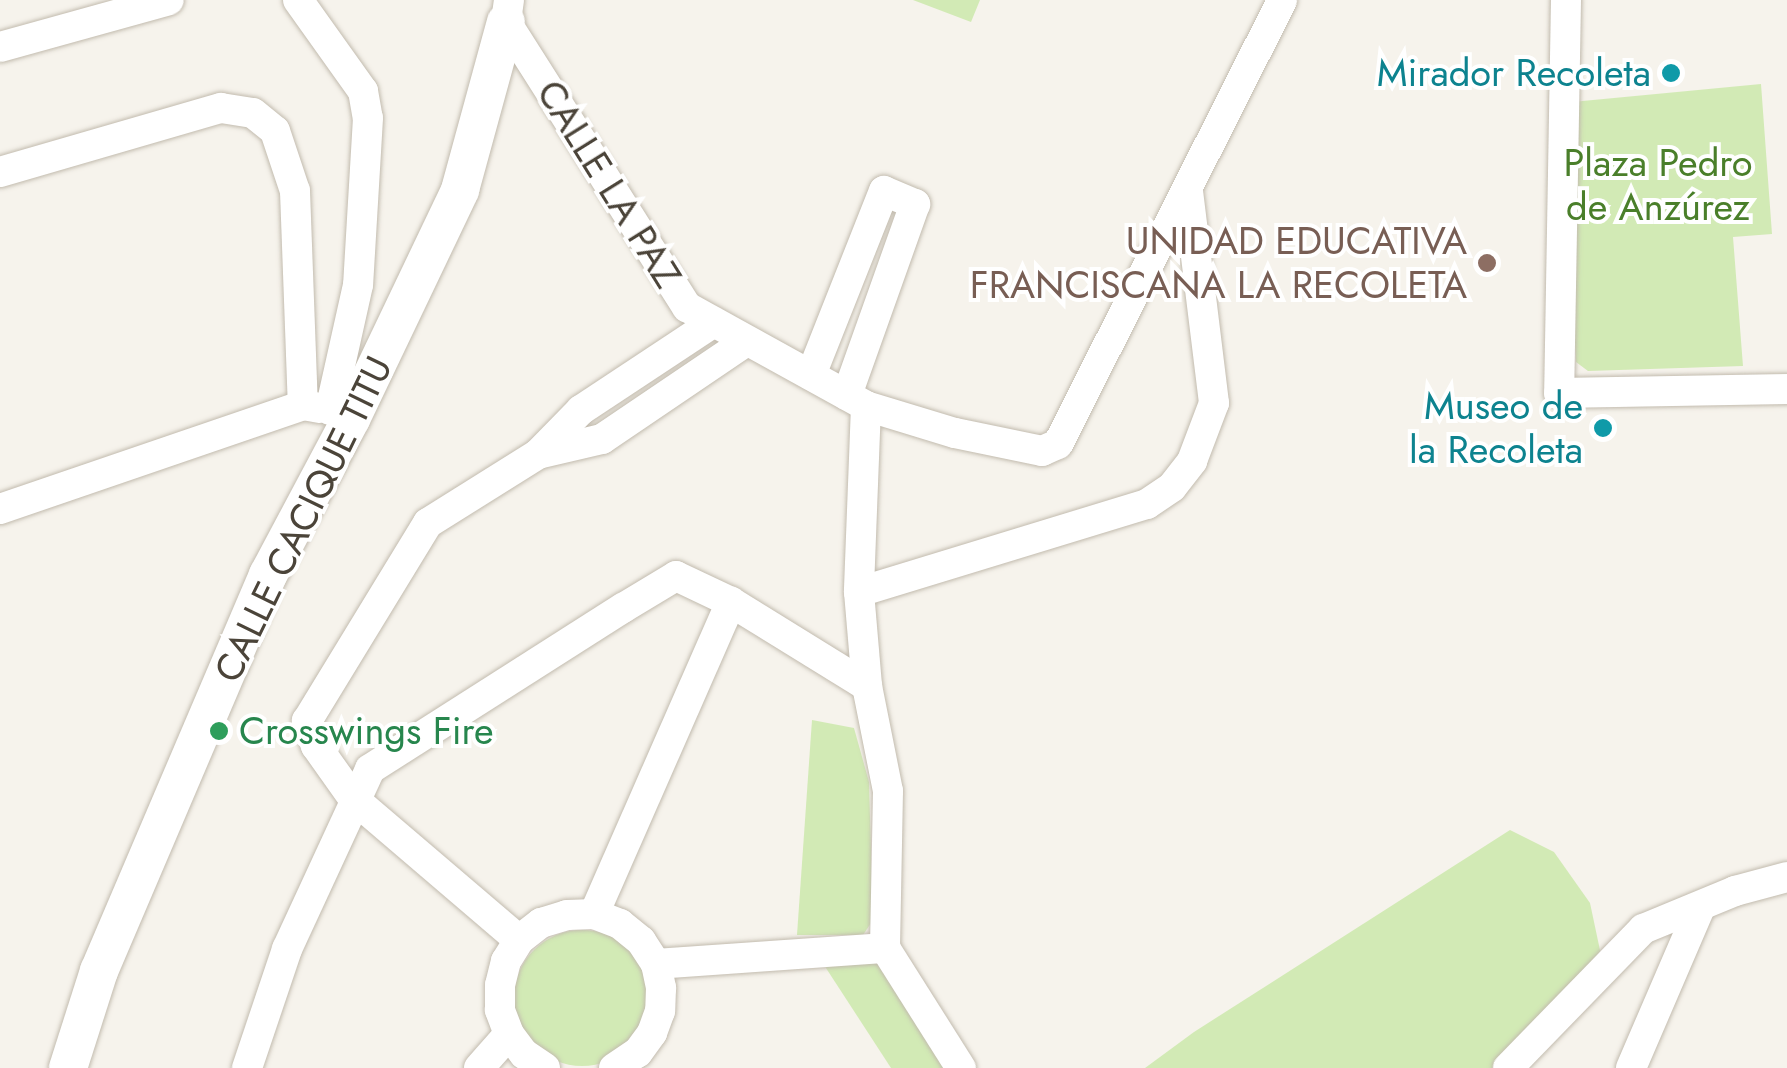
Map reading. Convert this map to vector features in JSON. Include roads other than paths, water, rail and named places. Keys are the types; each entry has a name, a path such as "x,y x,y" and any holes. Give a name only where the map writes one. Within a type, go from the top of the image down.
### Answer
{"street":[{"path":"0,47 170,0"},
{"path":"298,0 363,91 368,118 358,286 328,412"},
{"name":"CALLE LA PAZ","path":"508,11 687,306 857,400 955,433 1042,451 1058,444 1282,0"},
{"path":"1566,0 1559,392 1787,390"},
{"name":"CALLE CACIQUE TITU","path":"68,1068 100,972 268,575 328,412 460,190 508,11"},
{"path":"0,172 221,108 252,112 274,131 294,191 328,412"},
{"path":"811,375 884,191 915,204 857,400 859,592 867,686 888,792 885,948 960,1068"},
{"path":"859,592 1147,504 1172,487 1192,462 1214,403 1188,191"},
{"path":"519,940 353,798 316,746 307,720 428,524 538,454 581,410 714,322"},
{"path":"538,454 602,439 747,341"},
{"path":"0,510 328,412"},
{"path":"247,1068 287,948 353,798 370,769 676,576 730,602 867,686"},
{"path":"594,914 730,602"},
{"path":"1508,1068 1643,929 1735,891 1787,877"},
{"path":"1632,1068 1700,908"},
{"path":"546,1068 524,1054 509,1034 500,1010 500,985 506,961 519,940 540,923 567,914 594,914 630,932 656,964 660,1011 638,1052 618,1067"},
{"path":"656,964 885,948"},
{"path":"479,1068 509,1034"}],"place":[{"name":"Mirador Recoleta","path":"1671,73"},
{"name":"UNIDAD EDUCATIVA FRANCISCANA LA RECOLETA","path":"1487,263"},
{"name":"Museo de la Recoleta","path":"1603,428"},
{"name":"Crosswings Fire","path":"219,731"}],"park label":[{"name":"Plaza Pedro de Anzúrez","path":"1658,185"}]}
